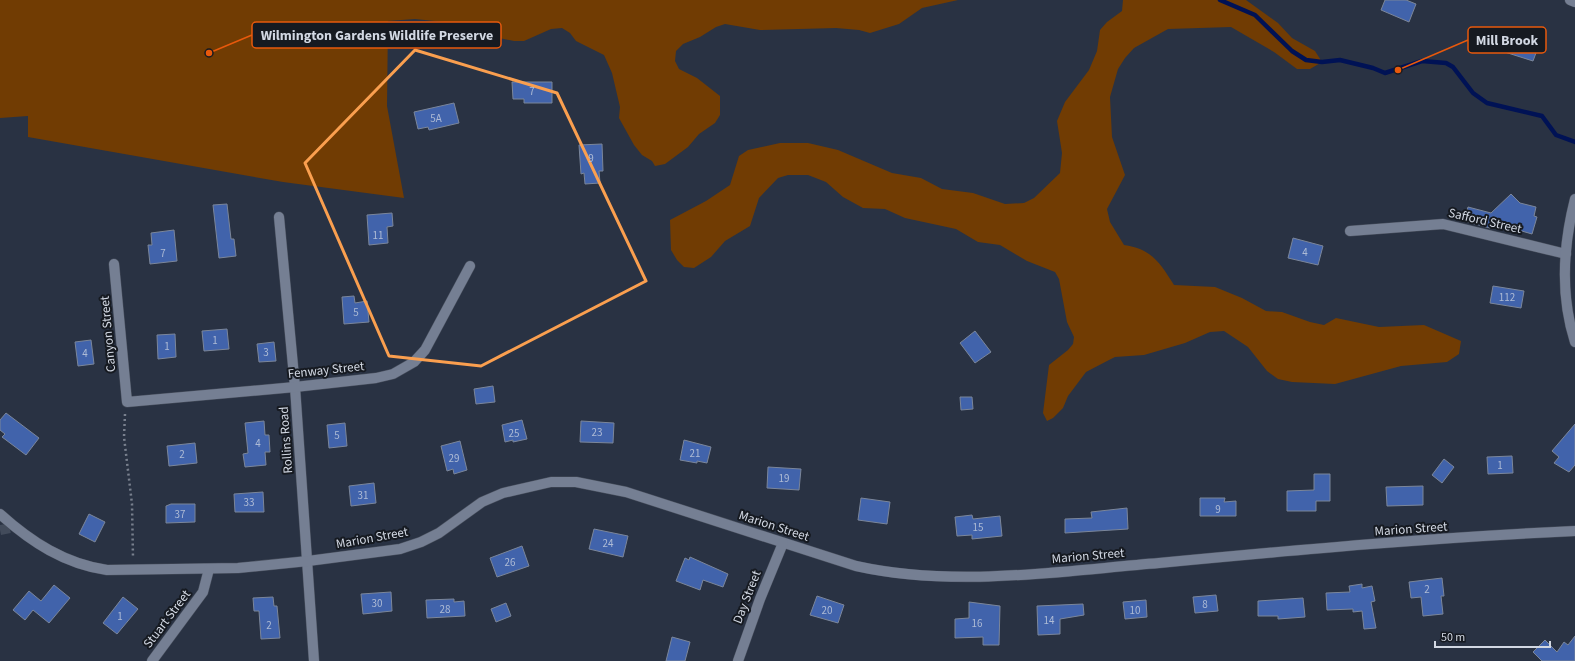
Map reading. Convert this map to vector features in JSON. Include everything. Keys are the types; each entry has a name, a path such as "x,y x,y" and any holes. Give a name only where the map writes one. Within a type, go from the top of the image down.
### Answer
{"street":[{"path":"1570,0 1575,2"},
{"path":"1575,199 1564,272 1567,312 1575,342"},
{"name":"Rollins Road","path":"279,217 295,387 314,661"},
{"name":"Safford Street","path":"1350,231 1443,224 1566,254"},
{"name":"Canyon Street","path":"114,264 127,402"},
{"name":"Fenway Street","path":"127,402 295,387 384,376 406,367 420,356 430,343 470,266"},
{"name":"Marion Street","path":"0,514 34,540 70,561 87,567 100,569 134,570 209,569 308,561 400,549 421,542 439,533 482,502 503,493 550,482 576,482 626,492 868,569 946,577 1012,575 1246,555 1575,531"},
{"name":"Day Street","path":"738,661 760,599 783,543"},
{"name":"Stuart Street","path":"152,661 203,592 209,569"}],"path":[{"path":"127,402 124,437 132,504 134,570"}],"highlighted area":[{"path":"415,50 557,93 646,281 481,366 389,356 305,163"}],"shaded area":[{"path":"0,0 958,0 922,8 899,24 870,33 859,30 836,28 760,30 725,24 683,44 676,51 675,61 679,69 697,78 720,96 720,115 715,123 699,134 688,147 665,164 655,166 652,161 642,155 634,145 619,118 620,107 612,73 604,55 576,41 570,33 562,28 551,29 524,41 514,41 484,35 444,22 415,19 388,21 387,106 404,198 283,182 28,137 28,116 0,118"},
{"path":"1123,0 1246,0 1278,23 1292,38 1315,51 1322,62 1310,69 1297,69 1274,52 1231,27 1168,29 1134,48 1118,69 1110,97 1112,137 1125,175 1107,209 1110,222 1124,245 1142,250 1154,258 1174,285 1215,287 1242,298 1266,311 1282,312 1310,322 1324,325 1336,318 1379,327 1424,325 1461,341 1459,354 1447,362 1401,366 1335,384 1292,382 1278,379 1267,371 1248,347 1224,331 1210,332 1185,343 1144,355 1115,357 1086,372 1068,396 1063,408 1053,418 1047,421 1043,413 1049,365 1068,350 1073,344 1074,337 1067,322 1059,279 1055,272 1027,261 1000,245 978,242 956,229 905,218 885,209 863,208 843,197 826,182 808,175 788,175 778,178 759,198 750,226 725,241 711,257 694,268 684,267 677,260 671,250 670,220 706,201 730,185 739,156 748,150 780,143 808,143 838,150 892,173 921,178 942,189 973,193 1005,204 1024,203 1034,198 1060,173 1062,153 1057,121 1065,102 1089,70 1097,51 1100,30 1107,22 1122,11"}],"building":[{"path":"1385,0 1406,0 1416,4 1409,22 1381,10"},
{"path":"1504,28 1515,32 1514,34 1540,42 1533,61 1489,47 1495,29 1503,31"},
{"path":"512,82 552,82 552,103 524,103 524,99 513,99"},
{"path":"454,103 459,123 429,130 428,127 418,129 414,112"},
{"path":"602,144 603,171 599,171 600,183 585,184 584,173 581,174 579,145"},
{"path":"1511,194 1520,203 1536,207 1534,216 1537,217 1532,234 1491,222 1490,228 1464,221 1468,207 1491,213"},
{"path":"227,204 231,239 234,239 236,256 219,258 213,205"},
{"path":"392,213 393,226 387,227 388,243 369,245 367,215"},
{"path":"174,230 177,261 150,264 148,245 152,245 151,233"},
{"path":"1293,238 1323,246 1318,265 1288,258"},
{"path":"1493,286 1524,291 1521,308 1490,303"},
{"path":"354,296 355,303 367,301 369,322 344,324 342,297"},
{"path":"227,329 229,349 204,351 202,331"},
{"path":"975,331 991,352 975,363 960,343"},
{"path":"175,334 176,357 158,359 157,335"},
{"path":"91,340 94,364 78,366 75,342"},
{"path":"274,342 276,361 259,362 257,344"},
{"path":"493,386 495,402 476,404 474,389"},
{"path":"960,397 972,397 973,409 961,410"},
{"path":"6,413 39,438 26,455 2,437 5,434 0,430 0,420"},
{"path":"522,420 527,439 505,442 502,425"},
{"path":"264,421 265,435 269,435 270,452 265,452 266,465 245,467 243,454 248,453 245,423"},
{"path":"581,421 614,423 613,443 580,442"},
{"path":"345,423 347,446 329,448 327,425"},
{"path":"1575,424 1575,465 1569,472 1554,463 1559,457 1552,451"},
{"path":"684,440 711,447 707,463 680,460"},
{"path":"460,441 467,470 454,474 453,469 447,471 441,446"},
{"path":"195,443 197,463 169,466 167,446"},
{"path":"1512,456 1513,473 1488,474 1487,457"},
{"path":"1444,459 1454,467 1442,483 1432,475"},
{"path":"768,467 801,469 799,490 767,488"},
{"path":"1314,474 1330,474 1330,501 1316,501 1316,511 1287,511 1287,491 1314,490"},
{"path":"374,483 376,503 351,506 349,486"},
{"path":"1423,486 1423,505 1387,506 1386,487"},
{"path":"263,492 264,512 235,512 234,494"},
{"path":"861,498 890,502 887,524 858,520"},
{"path":"1200,498 1225,498 1224,502 1236,501 1236,516 1200,516"},
{"path":"171,504 195,504 195,522 166,523 166,506"},
{"path":"1127,508 1128,529 1065,533 1065,519 1092,518 1091,512"},
{"path":"89,514 105,522 95,542 79,534"},
{"path":"972,515 973,519 1000,516 1002,536 972,539 972,535 957,536 955,517"},
{"path":"594,529 628,536 623,557 589,549"},
{"path":"522,546 529,566 497,577 490,558"},
{"path":"690,557 728,574 723,587 703,580 700,590 676,581 685,558 689,560"},
{"path":"1442,578 1444,596 1441,596 1443,614 1423,616 1421,597 1411,598 1409,582"},
{"path":"1362,584 1362,588 1372,586 1375,601 1371,602 1376,628 1364,629 1362,611 1353,612 1353,609 1327,610 1326,593 1350,592 1349,586"},
{"path":"54,585 70,598 49,623 33,610 25,620 13,610 29,591 41,601"},
{"path":"391,592 392,611 363,614 361,594"},
{"path":"1216,595 1218,611 1195,613 1193,597"},
{"path":"817,596 844,605 838,623 810,615"},
{"path":"123,597 138,609 117,634 103,623"},
{"path":"273,597 274,606 277,606 280,638 261,639 259,611 254,611 253,598"},
{"path":"1303,598 1305,617 1278,619 1278,616 1258,616 1258,601"},
{"path":"454,599 454,602 464,601 465,616 427,618 426,600"},
{"path":"1146,600 1147,617 1125,619 1123,602"},
{"path":"969,602 1000,606 999,645 983,645 983,637 955,638 955,619 969,618"},
{"path":"506,603 511,616 496,622 491,609"},
{"path":"1083,604 1084,615 1060,619 1060,634 1038,635 1037,606"},
{"path":"1575,636 1575,661 1542,661 1533,652 1545,640 1557,652 1564,642 1568,645"},
{"path":"672,637 690,642 685,661 666,661"}],"waterway":[{"path":"1220,0 1255,15 1292,51 1306,60 1322,62 1340,60 1373,68 1385,73 1422,61 1446,63 1453,67 1473,93 1487,103 1542,116 1556,135 1575,142"}],"tunnel":[{"path":"0,530 15,527"}],"place":[{"name":"Wilmington Gardens Wildlife Preserve","path":"209,53"},
{"name":"Mill Brook","path":"1398,70"}]}
